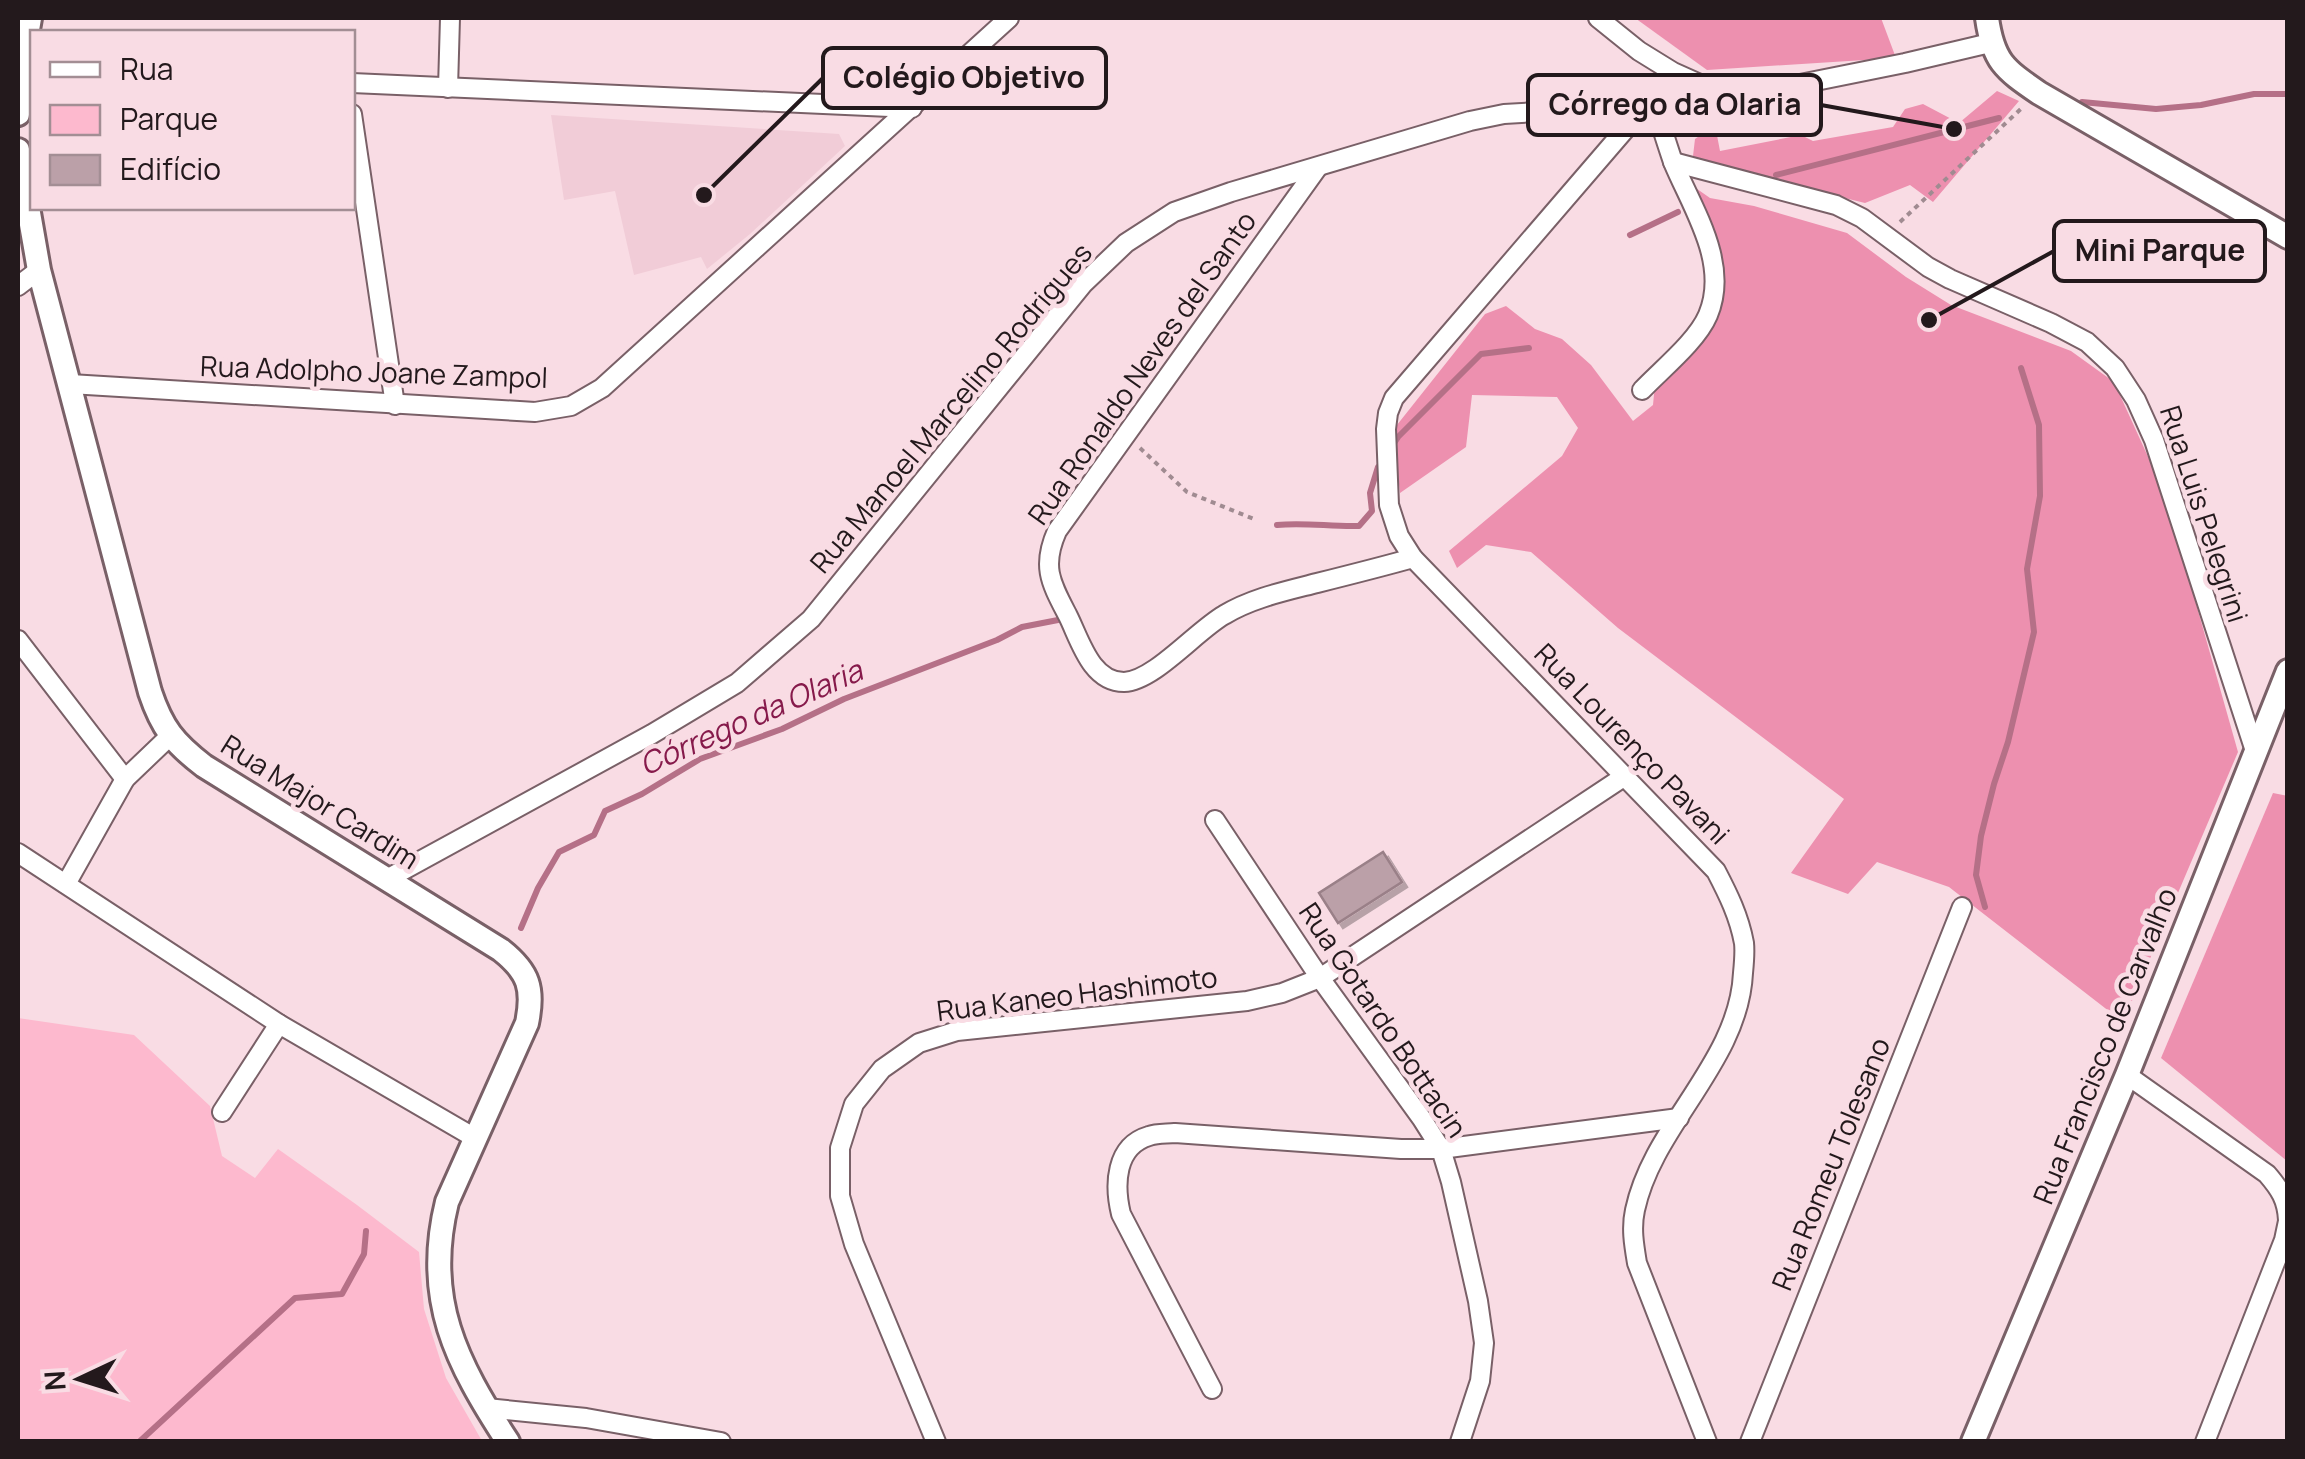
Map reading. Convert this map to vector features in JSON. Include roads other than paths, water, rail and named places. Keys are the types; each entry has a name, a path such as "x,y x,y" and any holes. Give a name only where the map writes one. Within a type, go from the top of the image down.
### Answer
{"street":[{"path":"18,114 30,18"},
{"path":"448,88 450,18"},
{"name":"Rua Adolpho Joane Zampol","path":"70,384 535,412 571,406 602,388 1009,18"},
{"path":"1598,18 1639,52 1731,98"},
{"path":"1987,18 1990,42 1998,59 2039,93 2288,237"},
{"name":"Rua Manoel Marcelino Rodrigues","path":"387,878 652,734 736,683 811,619 1083,284 1126,244 1174,212 1470,121 1537,112 1658,118 1731,98 1905,64 1990,42"},
{"path":"355,83 912,108"},
{"name":"Rua Lourenço Pavani","path":"1634,118 1394,398 1386,429 1389,505 1399,536 1413,558 1716,871 1734,904 1744,946 1738,1012 1728,1037 1646,1176 1632,1235 1636,1263 1707,1442"},
{"path":"1642,390 1695,335 1708,316 1714,295 1708,240 1658,118"},
{"path":"355,134 396,405"},
{"name":"Rua Major Cardim","path":"18,150 39,270 158,717 170,736 204,766 501,950 525,975 531,1006 527,1023 447,1202 437,1270 443,1307 462,1364 508,1442"},
{"name":"Rua Luis Pelegrini","path":"1674,162 1836,205 1862,218 1950,280 2087,342 2115,368 2136,400 2154,440 2255,751"},
{"name":"Rua Ronaldo Neves del Santo","path":"1318,166 1057,531 1049,549 1051,583 1094,668 1108,678 1124,682 1144,677 1223,615 1266,596 1413,558"},
{"path":"18,286 39,270"},
{"path":"18,640 125,780"},
{"name":"Rua Francisco de Carvalho","path":"1973,1442 2127,1075 2288,671"},
{"path":"66,884 125,780 170,736"},
{"name":"Rua Kaneo Hashimoto","path":"936,1442 854,1244 840,1196 840,1148 844,1133 854,1104 882,1070 919,1043 957,1032 1282,994 1320,978 1625,776"},
{"name":"Rua Gotardo Bottacin","path":"1215,820 1441,1149 1478,1301 1484,1343 1480,1382 1460,1442"},
{"path":"18,853 278,1024 475,1138"},
{"name":"Rua Romeu Tolesano","path":"1750,1442 1962,907"},
{"path":"222,1112 278,1024"},
{"path":"2127,1075 2267,1174 2287,1203 2284,1240 2205,1442"},
{"path":"1212,1389 1120,1214 1116,1194 1118,1169 1130,1147 1148,1136 1175,1133 1441,1149 1679,1118"},
{"path":"486,1408 586,1418 721,1442"}],"waterway":[{"name":"Córrego da Olaria","path":"2082,102 2156,109 2254,94 2288,94"},
{"name":"Córrego da Olaria","path":"1776,175 1999,118"},
{"name":"Córrego da Olaria","path":"1630,235 1678,212"},
{"name":"Córrego da Olaria","path":"1394,443 1481,354 1529,348"},
{"path":"1985,907 1976,875 1981,836 2034,632 2027,569 2040,496 2039,425 2021,368"},
{"name":"Córrego da Olaria","path":"1277,525 1359,526 1372,511 1370,493 1378,467"},
{"name":"Córrego da Olaria","path":"521,928 559,852 594,835 605,811 700,759 782,729 844,699 1022,627 1058,620"},
{"name":"Córrego da Olaria","path":"139,1442 295,1298 342,1294 364,1254 366,1231"}],"place":[{"name":"Córrego da Olaria","path":"1954,129"},
{"name":"Colégio Objetivo","path":"704,195"},
{"name":"Mini Parque","path":"1929,320"}]}
